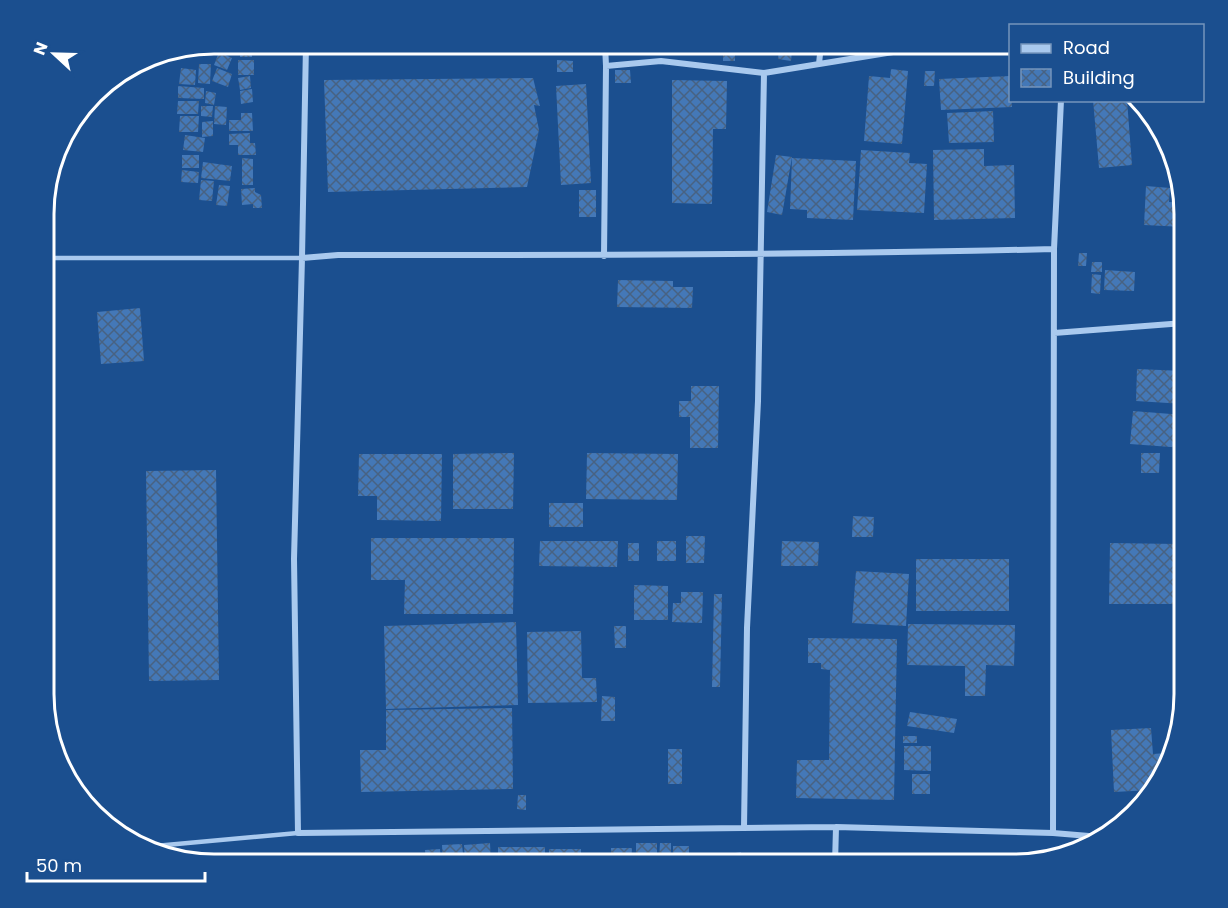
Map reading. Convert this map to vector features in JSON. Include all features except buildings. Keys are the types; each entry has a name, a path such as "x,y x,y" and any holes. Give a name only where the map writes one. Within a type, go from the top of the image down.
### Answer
{"street":[{"path":"306,54 303,258 294,559 298,833 836,827 1087,836"},
{"path":"604,256 605,54"},
{"path":"819,64 820,54"},
{"path":"606,66 661,61 764,73 880,54"},
{"path":"744,828 747,628 758,401 764,73"},
{"path":"1053,833 1054,249 1061,102"},
{"path":"303,258 338,255 604,256 1054,249"},
{"path":"1054,333 1174,324"},
{"path":"835,854 836,827"}],"lane":[{"path":"54,258 303,258"},
{"path":"162,845 298,833"}]}
